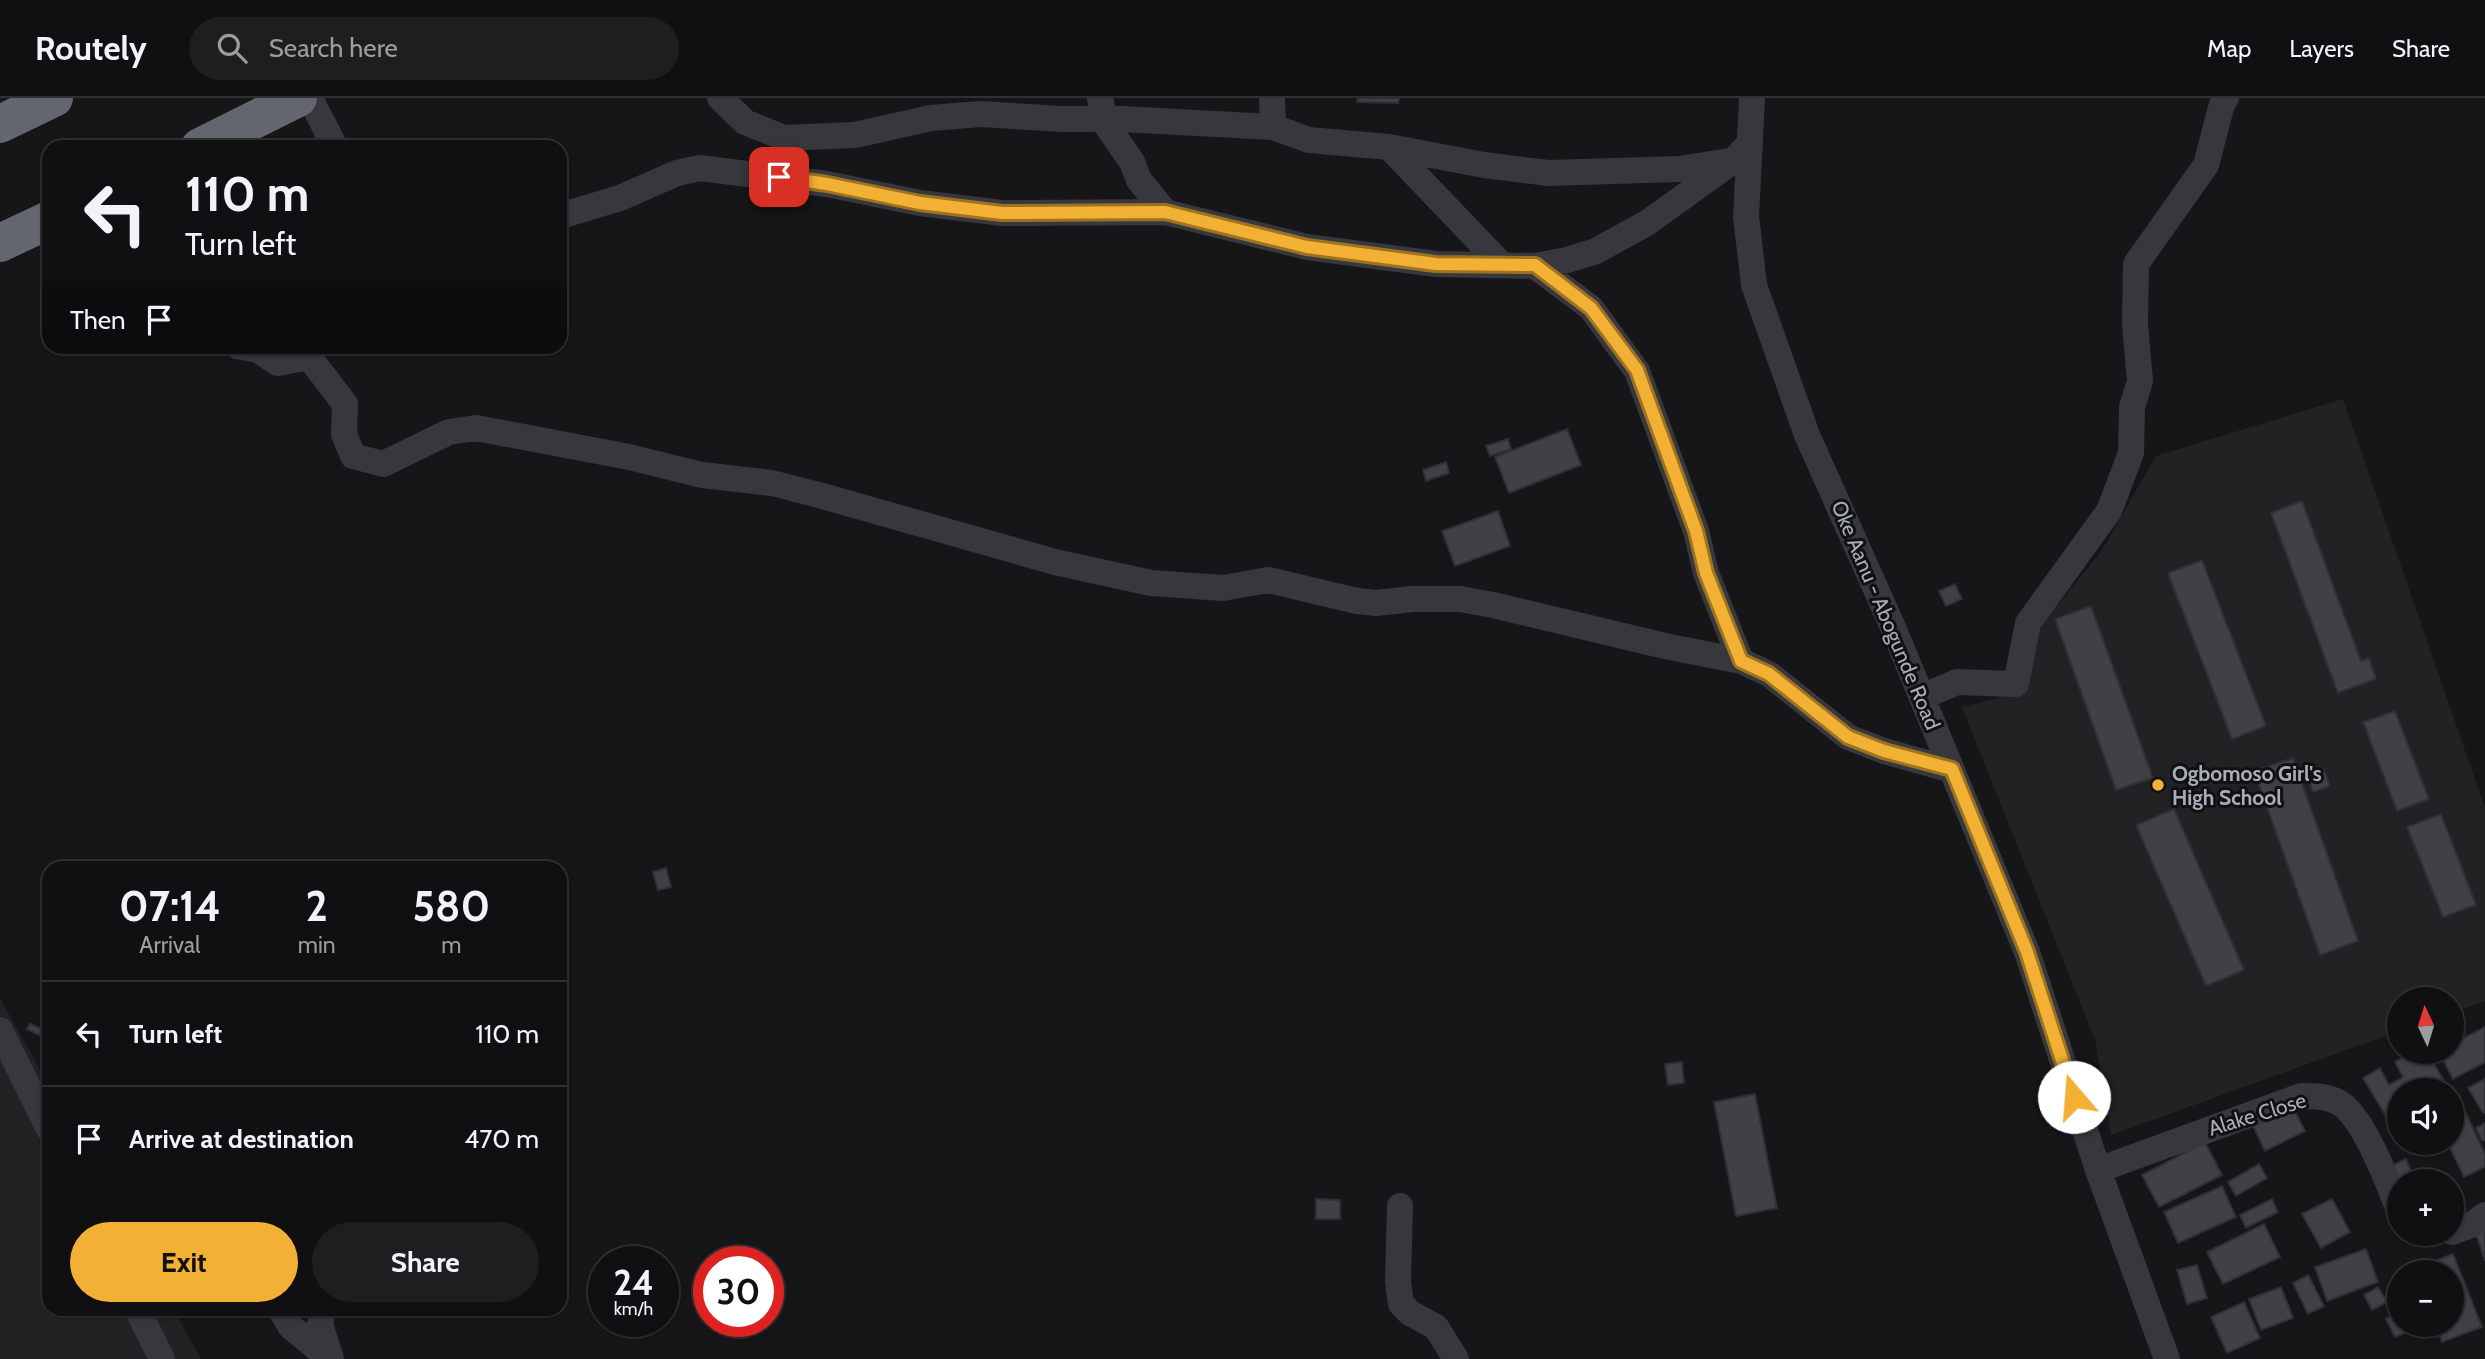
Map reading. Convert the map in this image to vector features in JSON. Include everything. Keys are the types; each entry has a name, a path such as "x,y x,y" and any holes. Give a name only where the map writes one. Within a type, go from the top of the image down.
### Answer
{"highway":[{"path":"0,124 54,98"},
{"path":"214,140 298,98"},
{"path":"0,243 42,228"}],"street":[{"path":"310,98 331,140"},
{"path":"720,98 745,122 784,138 855,135 932,118 981,114 1062,120 1102,109 1273,127 1308,140 1389,147 1484,165 1548,173 1678,169 1742,152"},
{"path":"1272,98 1273,127"},
{"name":"Oke Aanu - Abogunde Road","path":"1752,98 1742,152 1754,285 1807,435 1922,697 2027,952 2098,1170 2167,1359"},
{"path":"1922,697 1957,682 2016,684 2028,624 2109,511 2131,453 2132,407 2140,381 2135,324 2136,264 2206,165 2222,104 2226,98"},
{"path":"1102,109 1132,162 1139,180 1165,212"},
{"path":"1389,147 1502,265"},
{"path":"567,214 620,198 677,173 701,168 827,184 920,203 1002,213 1165,212 1307,247 1436,264 1535,265 1567,260 1596,251 1647,223 1742,152"},
{"path":"1535,265 1591,308 1637,370 1696,531 1706,573 1741,661"},
{"path":"264,354 278,363 309,357 345,404 344,434 353,456 383,464 449,432 476,428 629,457 702,475 772,484 1055,562 1152,583 1223,588 1268,580 1376,603 1412,599 1460,599 1741,661 1769,674 1848,737 1884,751 1952,769"},
{"path":"0,1030 42,1115"},
{"name":"Alake Close","path":"2098,1170 2301,1096 2322,1096 2340,1103 2355,1120 2369,1141 2387,1182"},
{"path":"1400,1206 1398,1281 1401,1304 1410,1313 1436,1327 1456,1359"},
{"path":"2464,1228 2485,1215"},
{"path":"140,1316 162,1359"},
{"path":"284,1316 291,1327 330,1359"},
{"path":"322,1316 320,1324 330,1359"}],"shaded area":[{"name":"Ogbomoso Girl's High School","path":"2343,399 2485,808 2485,1001 2464,1009 2464,987 2387,987 2387,1035 2111,1135 2095,1040 1962,707 2022,692 2039,627 2101,552 2156,456"},
{"path":"0,998 42,1073 42,1316 177,1316 201,1359 0,1359"}],"building":[{"path":"1358,98 1399,98 1398,103 1357,102"},
{"path":"1567,429 1581,465 1509,493 1495,457"},
{"path":"1508,439 1511,449 1490,456 1486,446"},
{"path":"1446,462 1449,473 1426,481 1423,470"},
{"path":"2302,501 2361,661 2369,658 2376,679 2338,693 2271,513"},
{"path":"1498,511 1510,546 1455,566 1442,531"},
{"path":"2202,560 2266,726 2232,739 2168,573"},
{"path":"1955,584 1962,599 1946,606 1939,591"},
{"path":"2091,606 2153,778 2116,790 2055,619"},
{"path":"2395,711 2429,799 2397,811 2363,722"},
{"path":"2293,758 2358,941 2320,955 2254,771"},
{"path":"2324,769 2330,786 2313,792 2307,774"},
{"path":"2174,809 2244,970 2206,986 2136,825"},
{"path":"2441,814 2476,905 2443,917 2407,827"},
{"path":"666,868 671,887 658,890 653,872"},
{"path":"30,1024 42,1029 39,1035 27,1029"},
{"path":"2485,1027 2485,1062 2452,1078 2445,1064 2464,1064 2464,1038"},
{"path":"1682,1062 1684,1083 1668,1085 1665,1064"},
{"path":"2396,1064 2434,1064 2442,1078 2401,1078"},
{"path":"2380,1068 2387,1081 2387,1118 2363,1078"},
{"path":"2485,1079 2485,1112 2483,1113 2468,1088"},
{"path":"1755,1094 1777,1208 1736,1216 1714,1102"},
{"path":"2293,1107 2305,1131 2265,1151 2253,1126"},
{"path":"2464,1109 2485,1154 2485,1167 2464,1177 2464,1169 2460,1169 2454,1155 2464,1155"},
{"path":"2485,1123 2485,1140 2482,1141 2476,1128"},
{"path":"2205,1142 2222,1175 2159,1207 2142,1175"},
{"path":"2406,1159 2410,1169 2387,1169"},
{"path":"2259,1164 2267,1178 2236,1196 2228,1182"},
{"path":"2222,1186 2236,1217 2178,1243 2164,1212"},
{"path":"1316,1199 1340,1200 1340,1219 1316,1219"},
{"path":"2272,1199 2278,1212 2246,1228 2240,1215"},
{"path":"2332,1199 2350,1232 2321,1248 2302,1214"},
{"path":"2485,1222 2485,1261 2473,1225"},
{"path":"2264,1224 2280,1257 2223,1284 2207,1252"},
{"path":"2366,1249 2378,1282 2327,1301 2315,1267"},
{"path":"2453,1254 2455,1260 2437,1260"},
{"path":"2197,1265 2207,1298 2187,1304 2177,1270"},
{"path":"2308,1275 2324,1306 2308,1314 2293,1283"},
{"path":"2464,1282 2482,1327 2464,1334"},
{"path":"2281,1287 2293,1318 2261,1330 2249,1299"},
{"path":"2378,1287 2387,1302 2372,1310 2364,1295"},
{"path":"2244,1302 2260,1338 2227,1353 2211,1317"},
{"path":"2440,1337 2455,1337 2442,1342"}],"place":[{"name":"Ogbomoso Girl's High School","path":"2158,785"}],"route":[{"path":"779,177 920,203 1002,213 1165,212 1307,247 1436,264 1535,265 1591,308 1637,370 1696,531 1706,573 1741,661 1769,674 1848,737 1884,751 1952,769 2027,952 2074,1097"}]}
